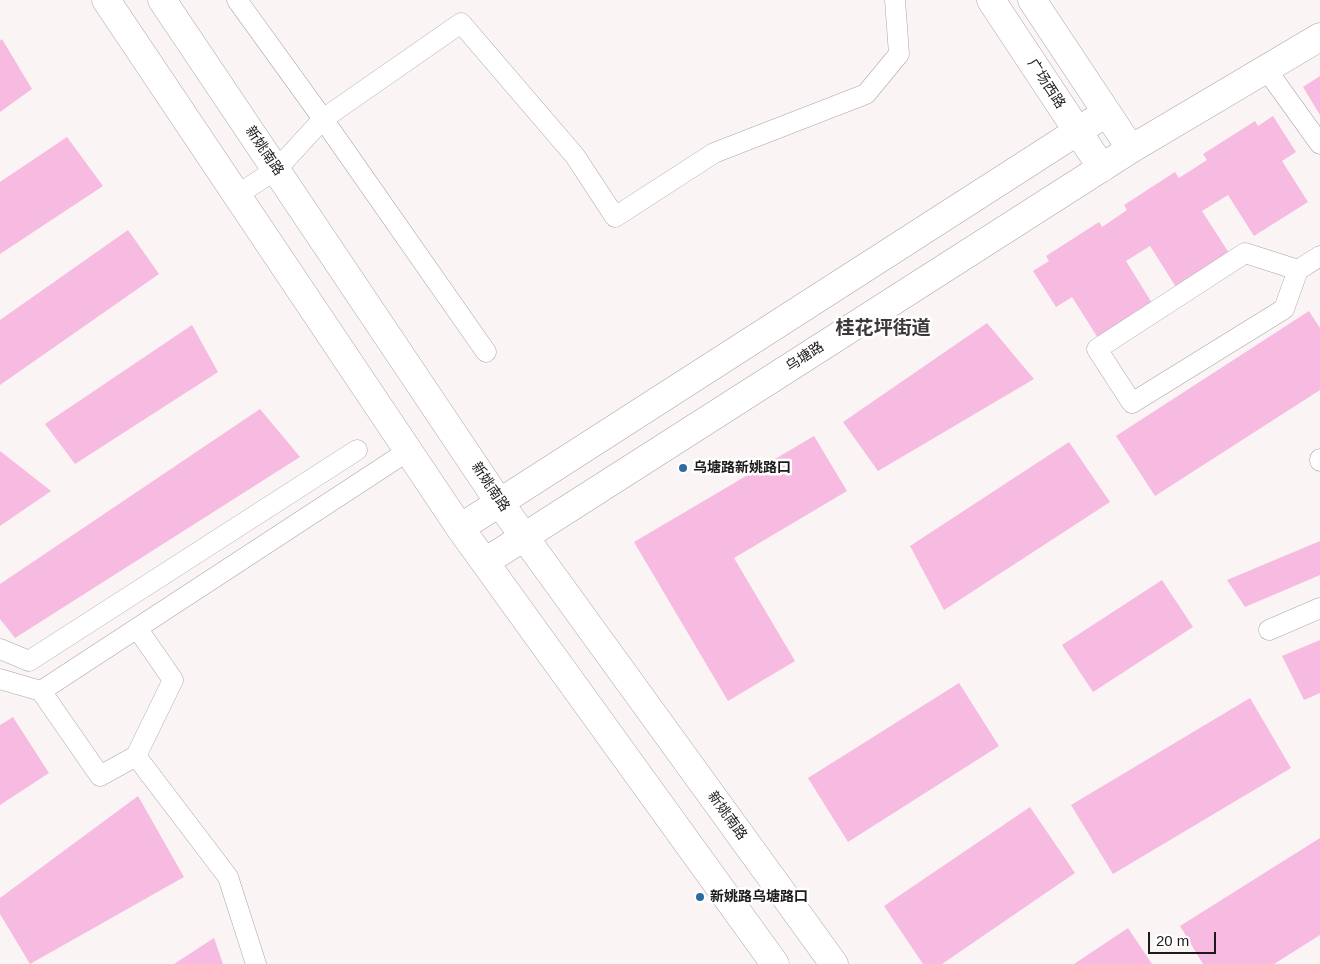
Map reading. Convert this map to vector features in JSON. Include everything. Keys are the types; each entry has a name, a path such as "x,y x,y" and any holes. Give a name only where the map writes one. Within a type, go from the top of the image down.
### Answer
{"main road":[{"path":"106,0 460,528 775,964"},
{"name":"新姚南路","path":"162,0 499,502 834,964"},
{"name":"广场西路","path":"992,0 1102,168"},
{"path":"1032,0 1106,113 1141,143"},
{"name":"乌塘路","path":"485,562 1141,143 1320,37"},
{"path":"460,528 1106,113"}],"street":[{"path":"236,0 323,119 486,352"},
{"path":"237,195 277,169 323,119 461,22 575,156 615,217 714,153 866,94 899,54 895,0"},
{"path":"1266,70 1320,144"},
{"path":"1298,270 1245,253 1097,350 1132,403 1284,309 1298,270 1320,256"},
{"path":"0,649 30,661 357,450"},
{"path":"41,691 408,451"},
{"path":"1269,630 1320,608"},
{"path":"0,679 41,691 100,776 136,756 173,680 137,628"},
{"path":"136,756 228,877 256,964"}],"building":[{"path":"2,39 32,89 0,112 0,41"},
{"path":"1320,76 1320,115 1303,87"},
{"path":"1273,116 1296,152 1282,161 1308,202 1254,236 1228,195 1202,211 1229,253 1176,287 1150,246 1126,261 1152,303 1098,338 1072,297 1056,307 1033,271 1049,261 1046,256 1099,222 1102,227 1127,210 1124,205 1175,172 1179,178 1207,160 1203,154 1255,121 1258,126"},
{"path":"67,137 103,186 0,254 0,182"},
{"path":"128,230 159,274 0,385 0,320"},
{"path":"1309,311 1320,328 1320,390 1155,496 1116,436"},
{"path":"987,323 1034,379 878,471 843,422"},
{"path":"192,325 218,372 75,464 45,424"},
{"path":"260,409 300,457 15,638 0,619 0,584"},
{"path":"814,436 847,491 734,558 795,661 728,701 634,542"},
{"path":"1069,442 1110,502 944,610 910,546"},
{"path":"0,451 51,491 0,526"},
{"path":"1320,541 1320,575 1245,607 1227,580"},
{"path":"1162,580 1193,627 1093,692 1062,645"},
{"path":"1320,640 1320,693 1304,700 1282,656"},
{"path":"959,683 999,746 848,842 808,778"},
{"path":"1250,698 1291,768 1113,874 1071,805"},
{"path":"13,717 49,773 0,805 0,725"},
{"path":"138,796 184,877 30,964 0,914 0,898"},
{"path":"1030,807 1075,873 942,964 923,964 884,906"},
{"path":"1320,838 1320,935 1274,964 1203,964 1180,926"},
{"path":"1128,928 1152,964 1074,964"},
{"path":"214,938 223,964 174,964"}],"place":[{"name":"乌塘路新姚路口","path":"683,468"},
{"name":"新姚路乌塘路口","path":"700,897"}],"district":[{"name":"桂花坪街道","path":"883,329"}]}
